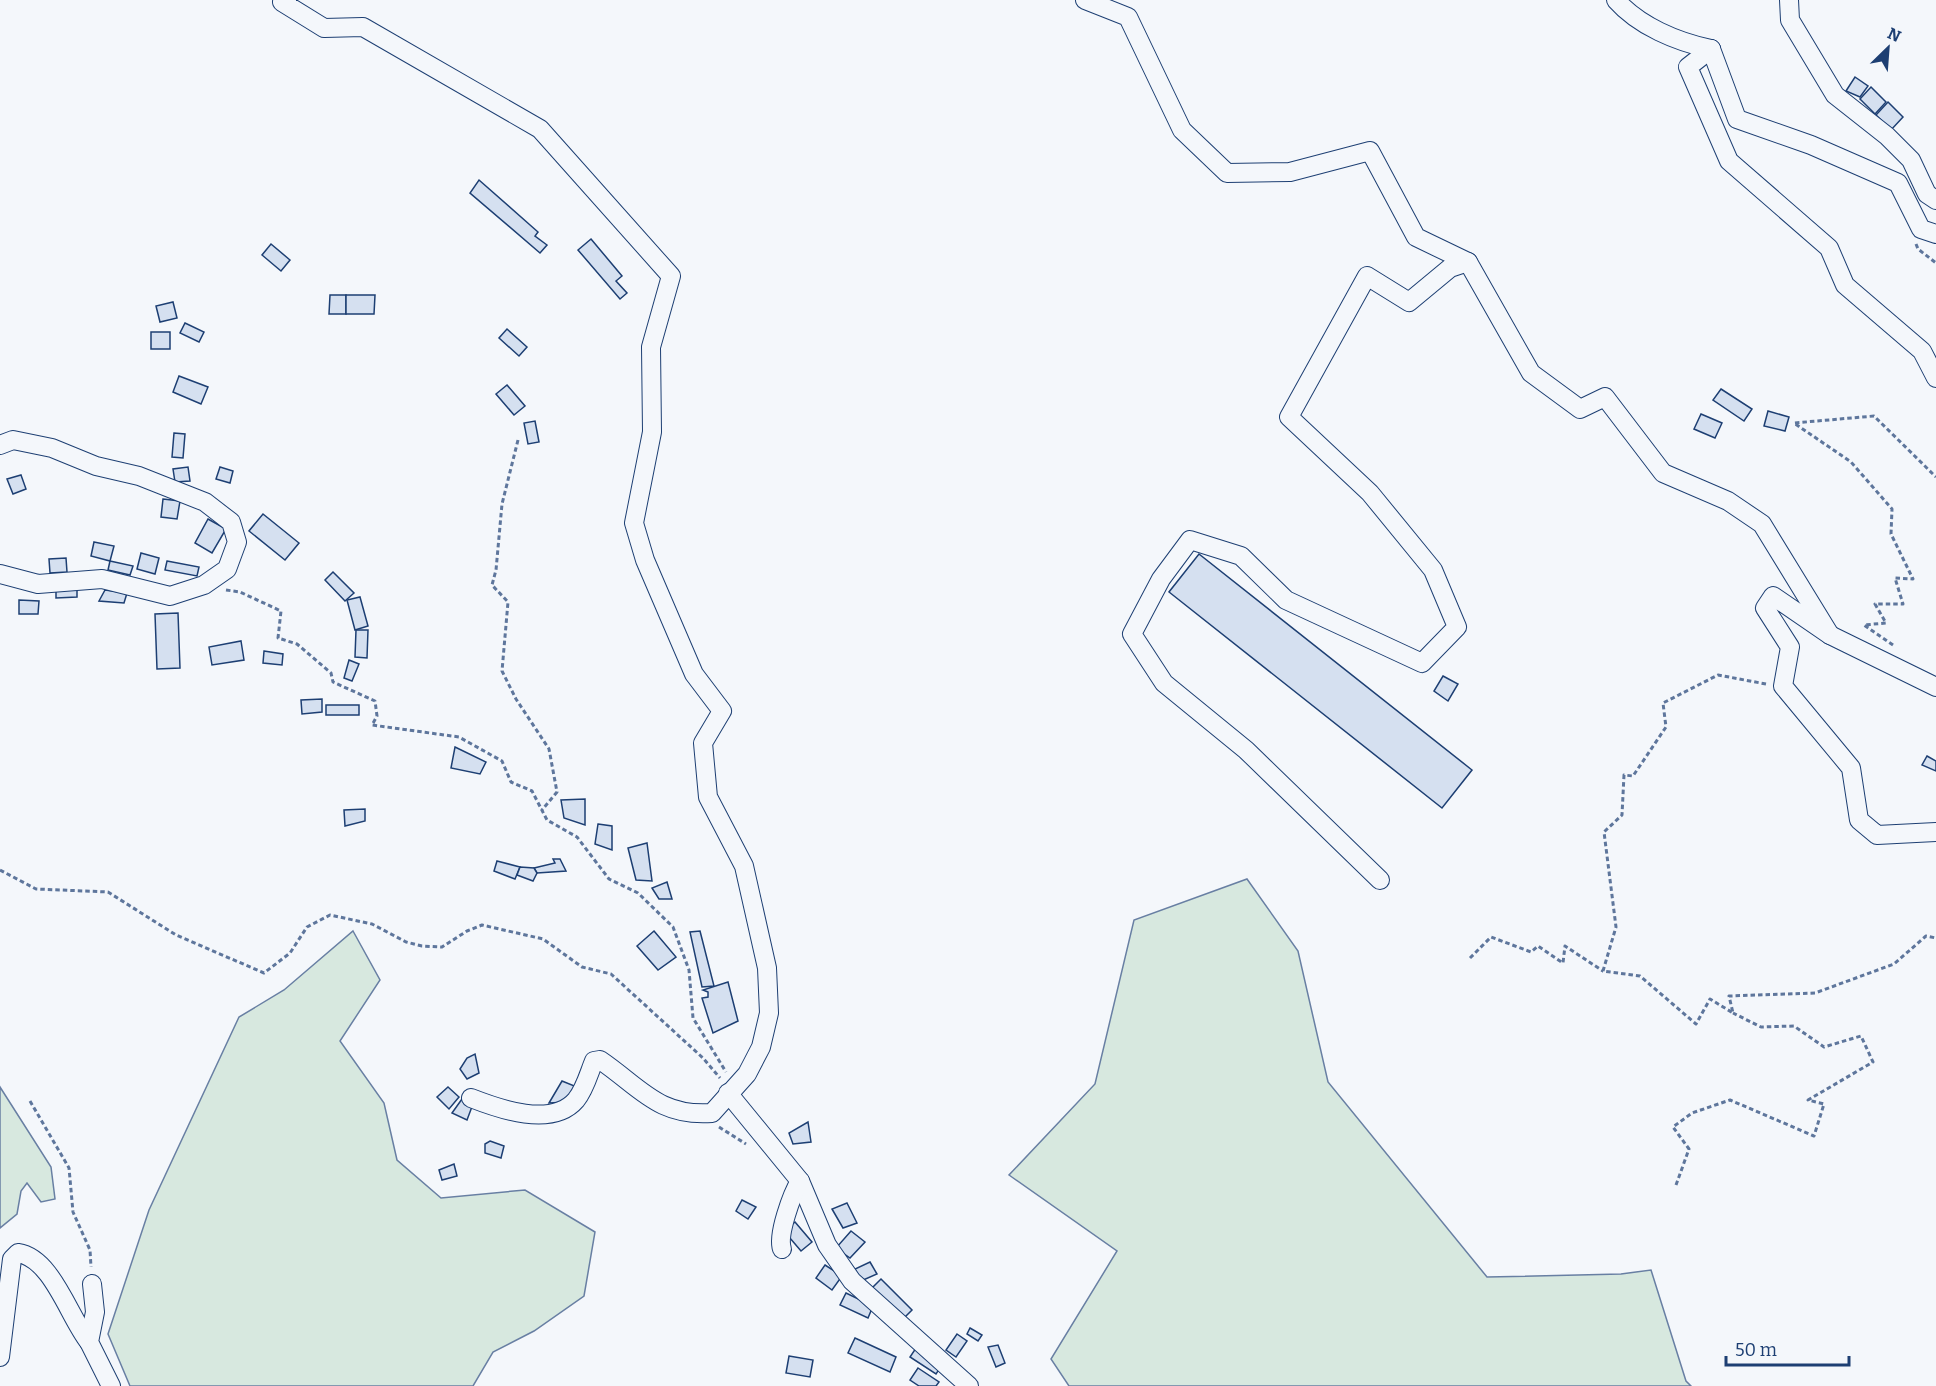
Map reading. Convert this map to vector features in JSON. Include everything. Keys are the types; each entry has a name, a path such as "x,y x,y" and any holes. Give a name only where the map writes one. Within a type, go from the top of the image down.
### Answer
{"street":[{"path":"287,0 282,2 324,28 363,27 540,129 671,276 651,347 652,432 634,523 645,560 694,674 722,711 703,743 708,797 744,866 767,968 769,1013 761,1047 747,1074 731,1089 712,1113 690,1115 670,1109 648,1097 600,1060 594,1062 577,1098 559,1112 509,1113 471,1098"},
{"path":"1085,0 1128,17 1182,130 1227,173 1290,172 1370,151 1416,237 1468,262 1531,373 1580,409 1605,397 1663,473 1728,501 1762,524 1830,635"},
{"path":"1616,0 1628,13 1685,43 1711,49"},
{"path":"1789,0 1790,20 1835,95 1843,104 1887,136 1911,160 1927,194 1936,200"},
{"path":"1711,49 1737,119 1811,145 1898,183 1921,230 1936,234"},
{"path":"1711,49 1688,67 1729,161 1829,248 1845,285 1922,351 1936,378"},
{"path":"1380,879 1246,750 1164,683 1132,634 1161,579 1190,540 1241,556 1286,600 1422,663 1457,627 1433,570 1370,493 1289,417 1367,276 1409,302 1450,268 1468,262"},
{"path":"0,444 13,440 52,448 96,466 139,477 205,502 231,522 237,542 226,569 204,585 170,596 102,579 38,584 0,574"},
{"path":"1936,687 1830,635 1773,596 1765,608 1790,647 1783,686 1851,768 1859,819 1877,835 1936,832"},
{"path":"731,1089 800,1181 827,1245 852,1281 969,1386"},
{"path":"782,1249 780,1231 790,1211 793,1193 800,1181"},
{"path":"0,1357 12,1259 18,1253 30,1254 46,1270 89,1342 111,1386"},
{"path":"89,1342 94,1312 92,1284"}],"path":[{"path":"1897,649 1864,625 1886,623 1875,604 1904,604 1895,578 1913,579 1891,534 1892,509 1851,462 1794,423 1874,416 1936,477"},
{"path":"518,440 502,504 496,570 492,585 508,602 502,671 516,699 549,749 557,792 542,810"},
{"path":"204,585 240,592 281,611 278,638 297,644 331,673 333,682 375,701 377,716 372,725 459,737 502,761 511,782 532,791 547,820 577,837 609,879 638,893 673,927 689,970 693,1018 731,1089"},
{"path":"1603,971 1616,927 1604,832 1622,815 1624,775 1633,776 1666,727 1663,703 1718,675 1755,684 1783,686"},
{"path":"0,870 36,889 108,892 176,935 264,973 290,953 307,927 330,915 372,924 406,942 422,946 442,947 467,931 482,925 543,939 582,967 611,974 703,1058 731,1089"},
{"path":"1733,1013 1729,996 1815,993 1894,964 1926,936 1936,938"},
{"path":"1470,958 1491,937 1531,952 1538,946 1563,963 1565,946 1603,971 1640,976 1696,1024 1710,999 1761,1027 1794,1026 1824,1047 1861,1036 1873,1062 1808,1100 1824,1104 1814,1136 1730,1100 1692,1113 1673,1127 1689,1149 1676,1185"},
{"path":"30,1101 69,1168 73,1212 90,1250 92,1284"},
{"path":"712,1124 748,1145"}],"shaded area":[{"path":"1247,879 1298,951 1328,1082 1487,1277 1621,1274 1651,1270 1686,1381 1691,1386 1069,1386 1051,1359 1117,1251 1009,1175 1095,1084 1134,920"},
{"path":"353,931 380,980 340,1041 384,1103 397,1160 441,1198 525,1190 595,1232 584,1296 534,1331 493,1352 473,1386 130,1386 108,1334 149,1210 239,1017 284,990"},
{"path":"0,1087 51,1167 55,1199 41,1202 27,1183 21,1191 17,1214 0,1228"}],"building":[{"path":"1855,77 1868,86 1860,97 1846,91"},
{"path":"1871,87 1886,102 1875,114 1860,99"},
{"path":"1888,102 1903,117 1891,130 1876,115"},
{"path":"479,180 538,232 535,236 547,245 540,253 470,193"},
{"path":"591,239 622,276 616,281 627,293 620,299 578,250"},
{"path":"271,244 290,260 281,271 262,255"},
{"path":"330,295 346,295 346,314 329,314"},
{"path":"346,295 375,295 374,314 346,314"},
{"path":"173,302 177,318 160,322 156,306"},
{"path":"185,323 204,332 199,342 180,333"},
{"path":"507,329 527,347 519,356 499,338"},
{"path":"151,332 170,332 170,349 151,349"},
{"path":"179,376 208,387 201,404 173,392"},
{"path":"507,385 525,406 514,415 496,394"},
{"path":"1721,389 1752,409 1744,421 1713,400"},
{"path":"1768,411 1789,417 1785,431 1764,426"},
{"path":"1701,414 1722,423 1715,438 1694,429"},
{"path":"535,421 539,442 528,444 524,423"},
{"path":"174,433 185,434 183,458 172,457"},
{"path":"188,467 190,481 175,482 173,469"},
{"path":"220,467 233,471 230,483 216,479"},
{"path":"21,475 26,489 13,494 7,479"},
{"path":"163,499 180,501 177,519 161,517"},
{"path":"263,514 299,543 285,560 249,531"},
{"path":"208,519 226,529 212,553 195,543"},
{"path":"94,542 114,546 110,561 91,556"},
{"path":"141,553 159,558 155,574 137,569"},
{"path":"1199,554 1472,770 1442,808 1169,592"},
{"path":"66,558 67,572 50,573 49,559"},
{"path":"110,561 133,566 130,575 108,570"},
{"path":"167,561 199,567 197,576 165,570"},
{"path":"333,572 354,593 345,601 325,580"},
{"path":"77,586 77,597 56,598 56,587"},
{"path":"105,590 127,593 124,603 99,601"},
{"path":"360,597 368,626 355,630 347,600"},
{"path":"19,600 39,601 38,614 19,614"},
{"path":"178,613 180,668 157,669 155,614"},
{"path":"356,630 368,630 367,658 355,657"},
{"path":"241,641 244,660 212,665 209,647"},
{"path":"264,651 283,654 282,665 263,663"},
{"path":"349,660 359,664 352,681 344,678"},
{"path":"1443,676 1458,684 1448,701 1434,691"},
{"path":"322,699 322,712 302,714 301,700"},
{"path":"326,705 359,705 359,715 326,715"},
{"path":"455,747 486,762 480,774 451,768"},
{"path":"1927,756 1936,761 1936,771 1922,765"},
{"path":"585,799 585,825 564,818 561,800"},
{"path":"365,809 365,821 345,826 344,810"},
{"path":"598,824 612,826 612,850 595,844"},
{"path":"647,843 652,881 636,880 628,848"},
{"path":"553,859 560,859 566,871 537,873 534,868 555,863"},
{"path":"497,861 520,867 515,879 494,871"},
{"path":"520,867 534,868 537,873 533,881 517,875"},
{"path":"667,882 672,899 659,899 652,888"},
{"path":"654,931 676,957 658,970 637,946"},
{"path":"700,931 714,986 702,987 690,932"},
{"path":"728,982 738,1021 713,1033 702,998 708,997 708,992 703,990"},
{"path":"475,1054 479,1073 467,1079 460,1069 467,1058"},
{"path":"562,1081 577,1087 568,1102 549,1103"},
{"path":"448,1087 459,1097 449,1109 437,1097"},
{"path":"462,1099 473,1104 467,1120 452,1113"},
{"path":"808,1122 811,1142 793,1144 789,1133"},
{"path":"490,1141 504,1146 501,1158 485,1153 485,1144"},
{"path":"454,1164 457,1176 442,1180 439,1170"},
{"path":"742,1200 756,1207 748,1219 736,1211"},
{"path":"847,1203 857,1223 843,1228 832,1209"},
{"path":"795,1222 812,1242 801,1251 784,1231"},
{"path":"851,1231 865,1242 850,1258 836,1248"},
{"path":"870,1262 877,1274 861,1281 855,1269"},
{"path":"825,1265 842,1276 832,1290 816,1278"},
{"path":"881,1279 912,1310 903,1319 872,1288"},
{"path":"846,1293 873,1306 868,1318 840,1305"},
{"path":"970,1328 982,1335 978,1341 967,1334"},
{"path":"957,1334 967,1341 956,1357 946,1350"},
{"path":"855,1338 896,1357 890,1372 848,1353"},
{"path":"998,1345 1005,1363 996,1367 988,1347"},
{"path":"916,1348 942,1365 936,1374 910,1357"},
{"path":"789,1356 813,1360 810,1377 786,1373"},
{"path":"918,1368 939,1382 936,1386 919,1386 910,1380"}]}
